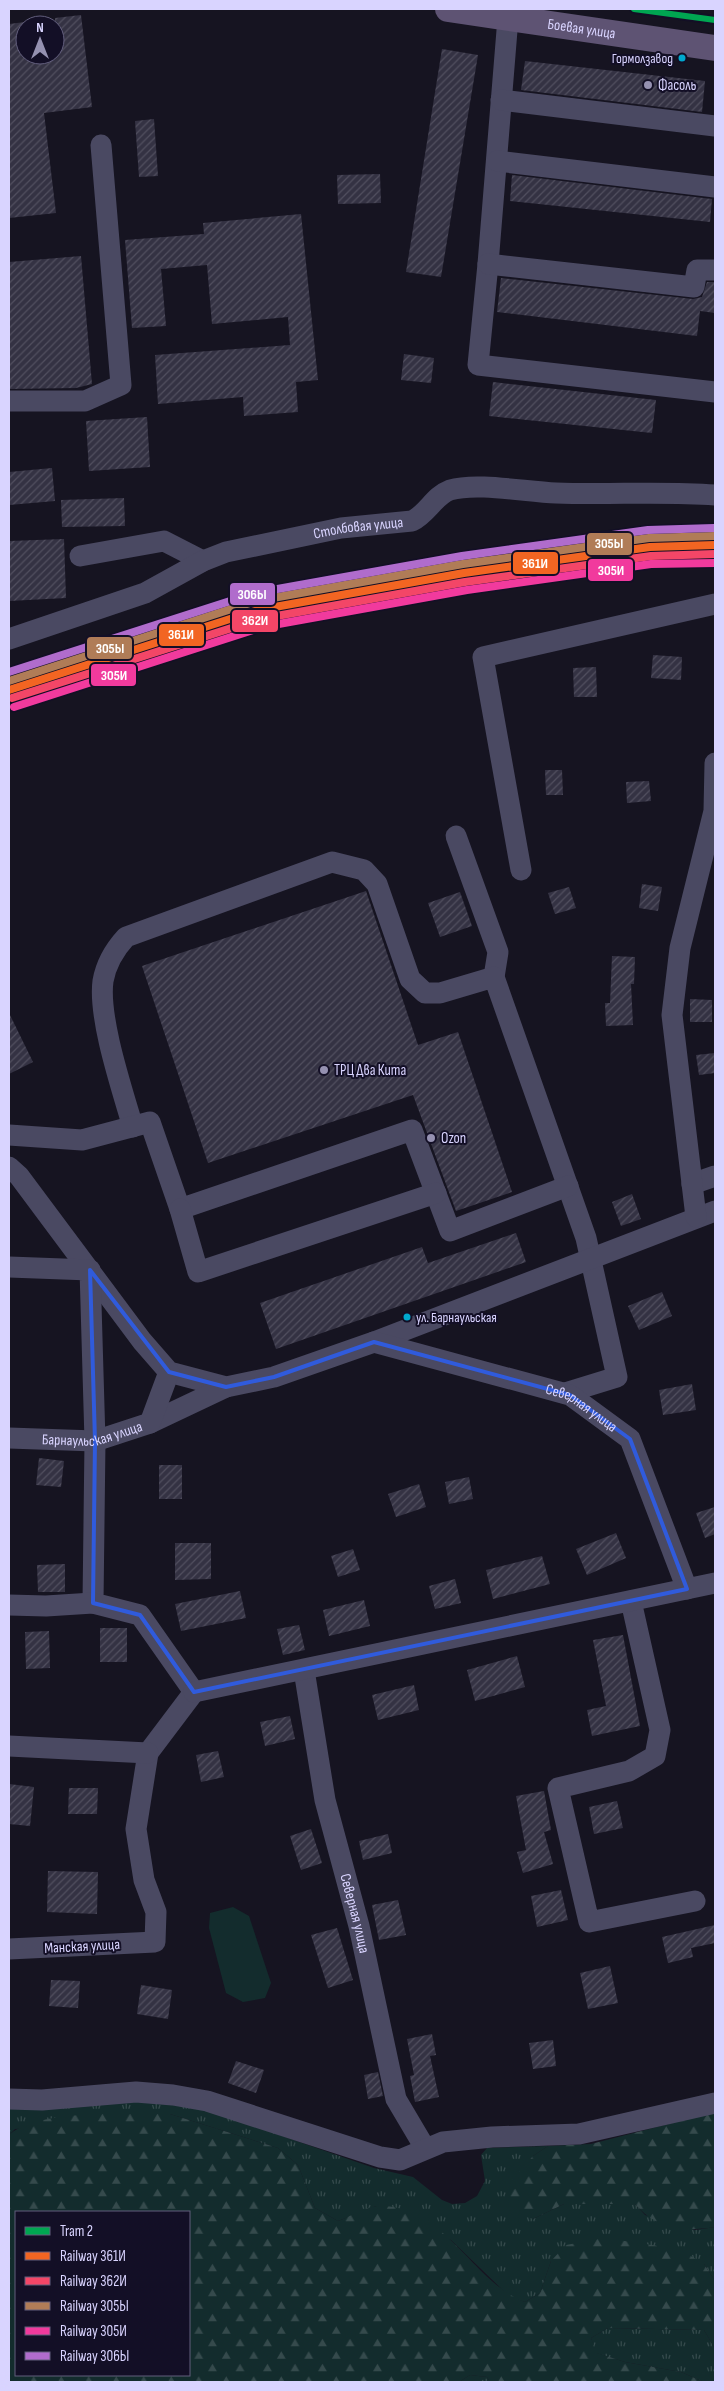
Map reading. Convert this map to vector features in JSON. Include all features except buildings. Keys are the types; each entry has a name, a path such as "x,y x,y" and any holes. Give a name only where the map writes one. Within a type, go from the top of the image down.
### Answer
{"main road":[{"name":"Боевая улица","path":"448,9 715,48"}],"street":[{"path":"508,18 478,365 715,392"},
{"path":"501,100 715,126"},
{"path":"9,401 85,401 121,385 101,145"},
{"path":"496,161 715,186"},
{"path":"488,264 694,287 697,270 715,270"},
{"name":"Столбовая улица","path":"9,639 145,593 203,561 251,545 341,528 412,521 419,518 441,494 466,487 555,493 715,495"},
{"path":"80,556 164,541 203,561"},
{"path":"521,870 483,657 715,604"},
{"path":"150,1423 226,1387 274,1377 374,1342 706,1214 692,1184 672,1015 680,948 714,811 715,763"},
{"path":"456,836 498,952 494,977 592,1259 617,1377 565,1393"},
{"path":"132,1127 105,1023 103,981 115,950 126,937 332,862 364,870 377,884 410,979 425,993 440,993 494,977"},
{"path":"9,1135 82,1140 150,1122 180,1209 198,1272 436,1194"},
{"path":"180,1209 412,1130 450,1231 568,1186"},
{"path":"9,1167 19,1176 142,1341 169,1372 226,1387"},
{"path":"692,1184 715,1176"},
{"path":"9,1267 90,1270"},
{"path":"90,1270 95,1441 93,1603"},
{"name":"Северная улица","path":"374,1342 565,1393 630,1439 687,1589"},
{"name":"Барнаульская улица","path":"9,1438 95,1441 150,1423 169,1372"},
{"path":"9,1746 148,1752 194,1692 715,1583"},
{"path":"630,1601 660,1730 655,1756 629,1771 558,1788 589,1922 695,1901"},
{"path":"9,1605 46,1606 93,1603 140,1615 194,1692"},
{"name":"Северная улица","path":"304,1670 325,1800 359,1926 396,2099 425,2148"},
{"name":"Манская улица","path":"9,1949 155,1942 156,1912 144,1880 136,1828 148,1752"},
{"path":"9,2100 42,2100 136,2092 173,2095 207,2101 380,2157 400,2160 425,2148 444,2142 492,2137 579,2134 715,2103"}],"highlighted area":[{"path":"90,1270 169,1372 226,1387 274,1377 374,1342 570,1395 630,1439 687,1589 194,1692 140,1615 93,1603 95,1441"}],"green space":[{"path":"233,1907 249,1916 271,1983 265,1998 243,2002 226,1993 209,1928 210,1913"},
{"path":"143,2101 180,2103 222,2115 374,2168 413,2177 442,2200 452,2204 465,2203 477,2196 485,2181 481,2155 487,2148 548,2146 533,2156 533,2219 564,2204 635,2204 645,2215 695,2230 715,2227 715,2281 704,2264 551,2261 540,2293 525,2302 510,2297 451,2240 376,2206 338,2221 315,2208 298,2165 278,2148 170,2114 15,2129 9,2135 9,2106"},
{"path":"715,2112 715,2227 681,2229 671,2227 653,2219 635,2204 564,2204 533,2219 512,2211 507,2201 511,2181 533,2156 548,2146 591,2144"},
{"path":"109,2114 170,2114 278,2148 298,2165 315,2208 338,2221 377,2206 401,2209 421,2217 440,2230 506,2292 525,2302 540,2293 551,2261 566,2245 604,2238 679,2249 704,2264 715,2281 715,2349 704,2330 608,2328 591,2338 597,2353 625,2362 681,2372 704,2382 490,2382 487,2377 470,2375 459,2382 9,2382 9,2135 23,2126 41,2120"},
{"path":"608,2328 704,2330 715,2349 715,2382 704,2382 681,2372 625,2362 596,2353 591,2338"},
{"path":"470,2375 487,2377 490,2382 459,2382"}],"tram line":[{"name":"2","path":"634,9 715,20"}],"rail line":[{"name":"306Ы","path":"9,672 255,593 462,556 648,530 714,528"},
{"name":"305Ы","path":"9,681 256,601 463,564 649,538 715,536"},
{"name":"361И","path":"9,690 258,610 464,573 650,547 715,545"},
{"name":"362И","path":"12,698 260,619 465,582 651,556 715,554"},
{"name":"305И","path":"14,707 262,627 467,590 651,564 715,563"}],"place":[{"name":"Гормолзавод","path":"682,58"},
{"name":"Фасоль","path":"648,85"},
{"name":"ТРЦ Два Кита","path":"324,1070"},
{"name":"Ozon","path":"431,1138"},
{"name":"ул. Барнаульская","path":"407,1317"}]}
